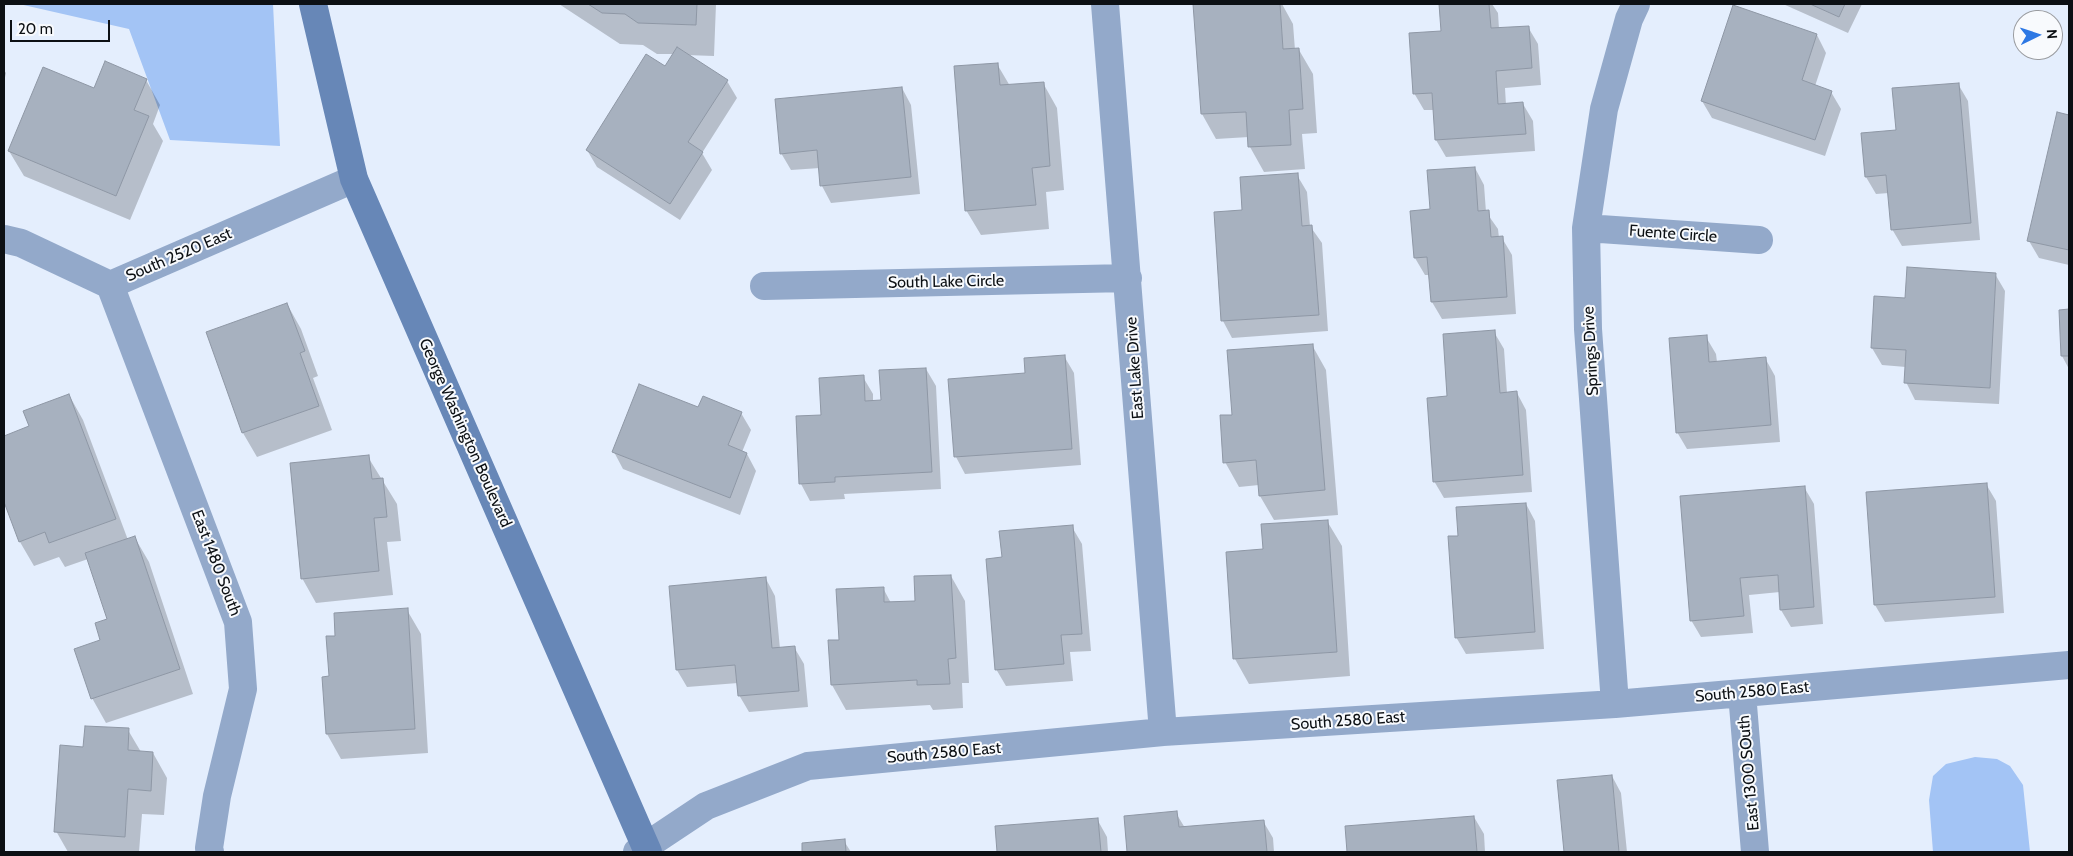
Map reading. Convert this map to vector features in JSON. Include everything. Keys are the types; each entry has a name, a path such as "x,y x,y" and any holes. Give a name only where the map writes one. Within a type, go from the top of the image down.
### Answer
{"main road":[{"name":"George Washington Boulevard","path":"313,4 354,179 644,850"}],"street":[{"name":"East Lake Drive","path":"1105,4 1163,732"},
{"name":"Springs Drive","path":"1615,704 1588,329 1586,228 1604,109 1629,19 1636,4"},
{"name":"South 2520 East","path":"4,239 21,243 110,285 354,179"},
{"name":"Fuente Circle","path":"1586,228 1759,240"},
{"name":"South Lake Circle","path":"764,286 1128,278"},
{"name":"East 1480 South","path":"110,285 238,622 243,689 217,796 210,852"},
{"name":"South 2580 East","path":"644,850 706,806 808,766 1163,732 1615,704 2069,665"},
{"name":"East 1300 SOuth","path":"1742,693 1756,852"}],"shaded area":[{"path":"19,4 273,4 280,146 170,140 129,29"},
{"path":"1975,757 1997,759 2010,766 2023,785 2030,852 1933,852 1929,800 1933,776 1946,764"}],"building":[{"path":"588,4 697,4 696,25 638,23 625,14 602,13"},
{"path":"1193,4 1280,4 1283,49 1299,48 1303,109 1289,110 1291,145 1248,147 1246,112 1201,114"},
{"path":"1439,4 1489,4 1491,28 1529,26 1532,68 1496,71 1498,104 1523,102 1526,134 1435,140 1432,93 1413,94 1409,33 1441,31"},
{"path":"1810,4 1845,4 1839,17"},
{"path":"1733,5 1817,34 1802,80 1832,91 1815,140 1701,101"},
{"path":"677,47 728,80 688,142 703,152 670,204 586,150 646,54 665,66"},
{"path":"105,61 147,79 134,110 149,116 116,196 8,151 43,67 94,88"},
{"path":"998,63 1000,85 1044,82 1050,166 1032,168 1036,205 965,211 954,66"},
{"path":"1959,83 1971,223 1891,230 1886,175 1865,177 1861,133 1896,130 1892,88"},
{"path":"902,87 911,177 820,186 817,150 780,154 775,99"},
{"path":"2057,112 2069,115 2069,250 2027,241"},
{"path":"1475,167 1478,211 1489,210 1491,237 1503,236 1507,297 1431,302 1427,257 1414,258 1410,211 1430,209 1427,170"},
{"path":"1298,173 1302,226 1312,225 1319,315 1221,321 1214,212 1242,210 1240,177"},
{"path":"1907,267 1996,273 1990,388 1904,383 1906,350 1871,348 1874,296 1905,298"},
{"path":"287,303 305,351 300,353 319,406 242,433 206,332"},
{"path":"2069,309 2069,356 2061,356 2059,310"},
{"path":"1495,330 1500,393 1517,391 1523,475 1433,482 1427,398 1447,396 1443,334"},
{"path":"1707,335 1709,362 1766,357 1771,425 1676,433 1669,338"},
{"path":"1313,344 1325,490 1259,496 1256,460 1223,463 1220,415 1232,415 1227,350"},
{"path":"1065,355 1072,449 954,457 948,379 1025,373 1024,358"},
{"path":"926,368 932,472 835,477 835,482 799,484 796,416 821,415 819,378 864,375 865,401 881,400 879,370"},
{"path":"639,384 698,407 703,396 742,412 728,445 747,453 730,498 612,452"},
{"path":"69,394 116,519 49,543 45,532 19,542 4,502 4,436 29,426 23,411"},
{"path":"369,455 372,479 383,478 387,517 374,518 379,571 301,579 290,463"},
{"path":"1987,483 1995,597 1874,605 1866,492"},
{"path":"1805,486 1814,607 1780,610 1778,575 1740,578 1744,616 1690,621 1680,496"},
{"path":"1526,503 1535,632 1455,638 1448,536 1458,536 1456,507"},
{"path":"1328,520 1337,652 1233,659 1226,552 1263,549 1261,524"},
{"path":"1073,525 1082,634 1061,635 1064,664 995,670 986,559 1002,557 999,531"},
{"path":"135,536 180,669 91,699 74,649 100,640 95,623 107,619 85,553"},
{"path":"951,575 956,658 948,659 950,684 917,685 917,680 831,685 828,640 839,640 836,589 884,587 884,602 915,601 914,576"},
{"path":"766,577 772,648 795,646 799,691 738,696 735,665 676,670 669,586"},
{"path":"408,608 415,729 326,734 322,677 329,676 326,636 335,636 334,613"},
{"path":"85,726 129,728 128,750 153,752 151,791 128,789 125,837 54,832 60,745 83,747"},
{"path":"1612,775 1619,852 1564,852 1557,780"},
{"path":"1177,811 1179,827 1264,820 1267,852 1127,852 1124,816"},
{"path":"1474,816 1477,852 1347,852 1345,826"},
{"path":"1098,818 1101,852 997,852 995,826"},
{"path":"845,839 846,852 802,852 802,843"}]}
